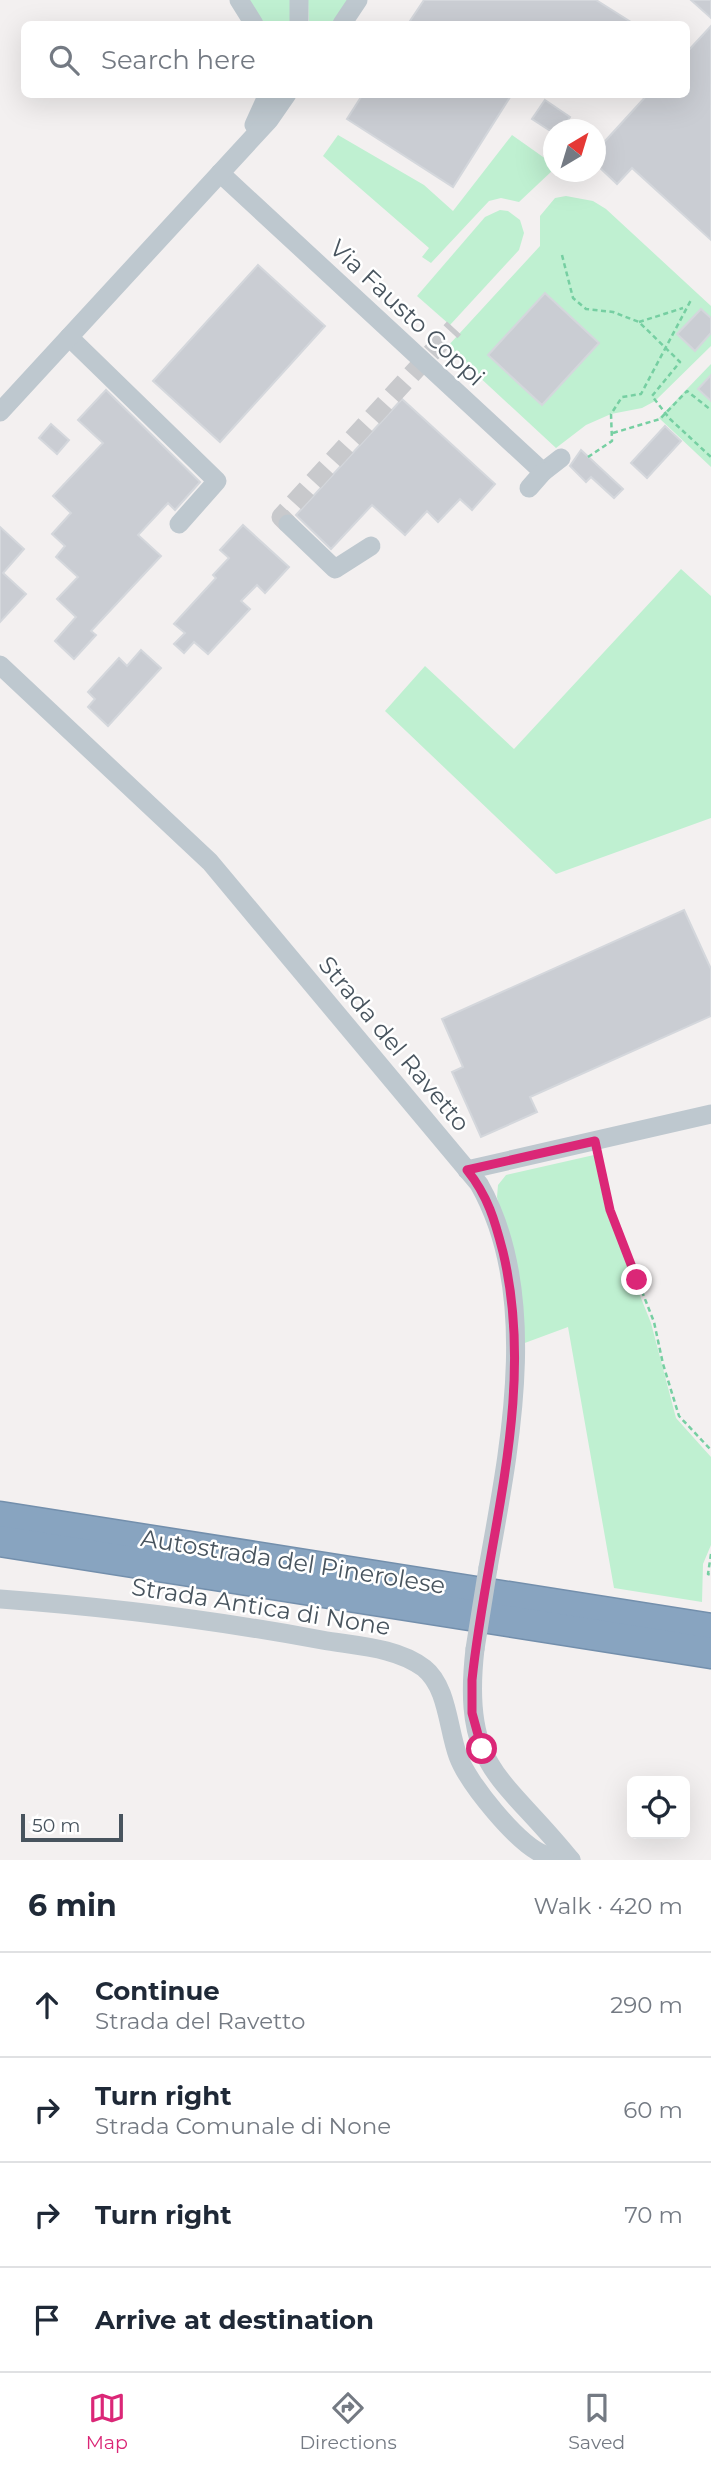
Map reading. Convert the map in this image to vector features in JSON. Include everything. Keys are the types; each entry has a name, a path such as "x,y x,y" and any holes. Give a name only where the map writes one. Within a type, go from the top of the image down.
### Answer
{"highway":[{"name":"Autostrada del Pinerolese","path":"0,1517 711,1629"},
{"name":"Autostrada del Pinerolese","path":"0,1541 711,1653"},
{"path":"0,1546 47,1548"}],"street":[{"path":"239,0 251,21"},
{"path":"299,0 299,21"},
{"path":"243,149 266,98"},
{"path":"0,412 243,149 284,98"},
{"path":"269,120 296,98"},
{"name":"Via Fausto Coppi","path":"220,173 543,472"},
{"path":"69,337 217,481 179,524"},
{"path":"529,488 561,458"},
{"path":"288,524 335,569 371,546"},
{"name":"Strada del Ravetto","path":"0,665 211,862 479,1184 494,1214 509,1277 515,1330 515,1388 510,1444 475,1649 472,1713 482,1749 495,1774 571,1860"},
{"path":"467,1170 711,1114"},
{"name":"Strada Antica di None","path":"0,1599 86,1605 236,1624 402,1654 426,1670 442,1697 458,1758 479,1793 510,1827 543,1854 571,1860"}],"path":[{"path":"562,255 573,298 586,309 612,312 639,322 680,362 652,396 666,414 711,457"},
{"path":"588,457 612,441 611,414 622,397 642,394 684,308 691,300"},
{"path":"639,322 684,308"},
{"path":"612,433 654,422 666,414 687,391 711,410"},
{"path":"595,1141 610,1210 654,1322 663,1364 680,1416 711,1450"},
{"path":"711,1554 707,1564 708,1574 711,1575"}],"green space":[{"path":"246,0 290,0 291,21 263,21"},
{"path":"308,0 350,0 333,21 309,21"},
{"path":"338,135 424,185 453,211 512,135 543,157 543,179 519,202 501,198 489,201 431,263 422,257 429,248 323,156"},
{"path":"566,196 593,201 606,209 711,306 711,346 655,401 642,408 611,414 586,425 556,448 447,347 540,246 540,216 555,198"},
{"path":"500,210 508,211 520,220 524,233 519,250 450,325 417,296 485,217"},
{"path":"711,364 711,467 659,418"},
{"path":"681,569 711,596 711,818 556,874 385,711 425,666 514,749"},
{"path":"594,1155 606,1211 651,1323 676,1418 711,1457 711,1545 703,1564 702,1602 614,1588 568,1327 522,1344 516,1276 497,1197 498,1185 506,1175"}],"building":[{"path":"424,0 596,0 629,21 410,21"},
{"path":"691,0 711,0 711,18"},
{"path":"711,26 711,240 632,168 617,184 606,174 606,140 644,98 690,98 690,49"},
{"path":"360,98 509,98 453,187 347,119"},
{"path":"545,100 570,117 543,119 543,126 532,119"},
{"path":"258,265 325,326 220,442 153,381"},
{"path":"545,293 599,343 542,405 488,355"},
{"path":"701,309 711,318 711,333 695,351 677,334"},
{"path":"711,375 711,401 698,389"},
{"path":"106,390 200,482 175,510 168,503 138,535 161,556 91,631 96,635 74,659 55,641 76,617 57,599 78,577 56,557 65,546 52,534 71,513 53,496 103,443 78,420"},
{"path":"402,399 495,484 472,510 460,499 438,522 427,511 405,535 372,505 331,549 296,515"},
{"path":"51,424 69,440 57,454 39,438"},
{"path":"665,426 681,441 647,478 631,463"},
{"path":"581,450 623,489 614,498 591,477 586,482 570,466"},
{"path":"243,525 289,567 265,593 257,585 241,601 250,609 208,654 194,642 184,653 174,644 185,633 174,624 216,578 213,575 229,558 220,550"},
{"path":"0,527 24,549 3,573 26,594 0,622"},
{"path":"141,650 161,668 108,726 88,707 95,699 88,692 119,658 127,666"},
{"path":"684,910 711,969 711,1016 530,1097 537,1112 481,1137 452,1072 463,1067 442,1019"}],"tunnel":[{"path":"288,524 281,517 454,328"}],"route":[{"path":"482,1749 472,1713 472,1680 510,1444 515,1388 515,1330 509,1277 494,1214 479,1184 467,1170 595,1141 610,1210 637,1280"}]}
